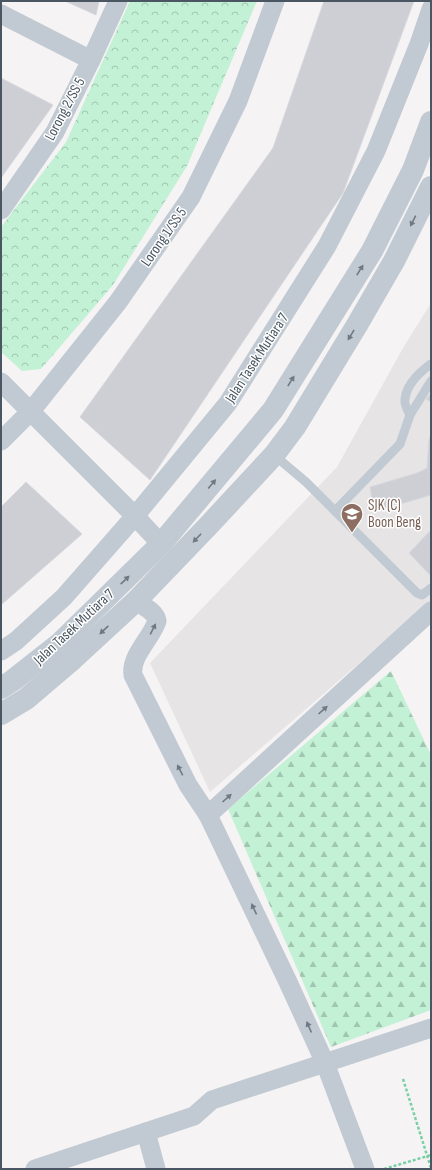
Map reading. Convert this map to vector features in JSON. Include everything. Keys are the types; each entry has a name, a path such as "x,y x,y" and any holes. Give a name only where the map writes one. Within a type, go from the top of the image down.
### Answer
{"street":[{"name":"Lorong 2/SS 5","path":"1,210 55,132 91,60 118,1"},
{"name":"Lorong 1/SS 5","path":"1,441 31,411 118,302 191,197 238,101 275,1"},
{"name":"Jalan Tasek Mutiara 7","path":"1,651 16,641 64,597 135,516 228,403 327,246 376,151 419,44 431,9"},
{"path":"1,14 91,60"},
{"name":"Jalan Tasek Mutiara 7","path":"1,688 59,644 161,544 273,410 372,252 413,170 431,122"},
{"name":"Jalan Tasek Mutiara 7","path":"1,714 26,699 56,674 136,601 274,455 295,427 358,324 394,261 431,186"},
{"path":"1,382 161,544"},
{"path":"136,601 153,614 157,622 135,659 132,668 133,675 188,785 208,815 285,975 325,1063 365,1169"},
{"path":"208,815 431,611"},
{"path":"35,1169 194,1116 212,1100 431,1028"},
{"path":"146,1132 156,1169"}],"lane":[{"path":"410,415 404,401 408,388 421,371 431,364"},
{"path":"335,510 400,444 410,415 431,381"},
{"path":"274,455 306,482 417,593 422,596 431,588"}],"path":[{"path":"404,1079 431,1168"},
{"path":"384,1169 431,1155"}],"shaded area":[{"name":"SJK (C) Boon Beng","path":"431,303 431,601 210,792 150,663 337,467 403,348"}],"green space":[{"path":"130,1 257,1 187,166 113,285 41,369 22,371 1,352 1,227 66,142"},
{"path":"391,671 431,755 431,1010 331,1047 228,809"}],"building":[{"path":"65,1 99,1 96,15"},
{"path":"324,1 414,1 343,193 150,480 80,417 273,148"},
{"path":"1,78 53,105 1,178"},
{"path":"431,393 431,402 426,399"},
{"path":"431,434 431,495 374,512 370,487 417,473 427,468 429,439"},
{"path":"26,482 82,534 1,605 1,507"},
{"path":"431,530 431,576 409,553"}],"place":[{"name":"SJK (C) Boon Beng","path":"352,534"}]}
